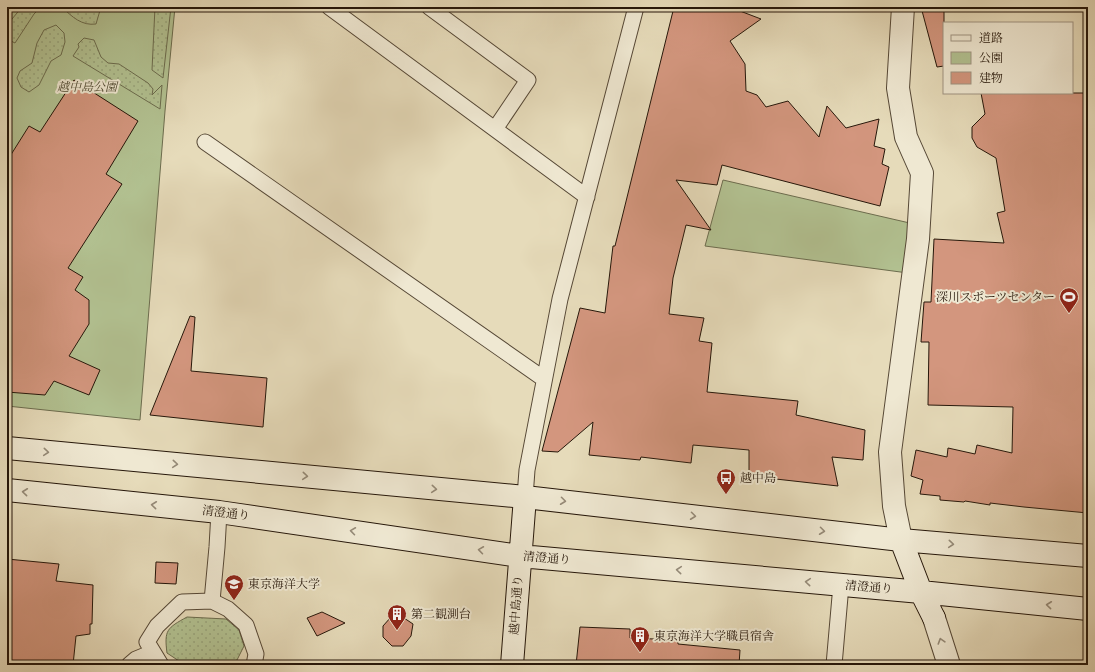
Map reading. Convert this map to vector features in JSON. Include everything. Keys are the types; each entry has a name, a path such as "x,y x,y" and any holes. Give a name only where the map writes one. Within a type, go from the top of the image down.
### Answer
{"main road":[{"path":"903,7 898,88 906,137 922,173 918,239 890,452 894,506 901,540 921,592 934,618 948,665"},
{"path":"7,448 525,497 901,540 1088,556"},
{"name":"清澄通り","path":"7,490 219,512 520,556 921,592 1088,609"},
{"name":"越中島通り","path":"512,665 525,497"}],"lane":[{"path":"329,7 587,197"},
{"path":"429,7 528,80 495,129"},
{"path":"525,497 527,470 560,299 636,7"},
{"path":"205,142 544,379"},
{"path":"212,601 219,512"},
{"path":"834,665 842,585"},
{"path":"162,665 147,642 157,626 182,602 212,601 228,609 246,625 256,654 254,665"},
{"path":"129,665 136,659 153,652"}],"green space":[{"name":"越中島公園","path":"7,7 175,7 140,420 7,406"},
{"path":"22,7 41,7 34,14 15,43 7,39 7,25"},
{"path":"62,7 101,7 96,24 86,24 78,20"},
{"path":"155,7 171,7 163,78 152,70"},
{"path":"56,25 64,33 65,42 61,55 51,61 39,85 29,92 21,87 17,78 20,71 32,63 37,43 44,30"},
{"path":"84,38 94,40 101,57 108,63 119,64 148,83 153,89 152,95 162,85 160,109 73,56 79,47 78,44"},
{"path":"723,180 914,224 908,273 705,246"},
{"path":"187,617 226,619 239,630 244,646 237,660 223,665 208,665 179,661 167,653 166,639 168,630"}],"building":[{"path":"674,7 741,7 740,11 761,19 730,41 745,64 746,91 757,95 766,107 788,101 819,137 827,106 846,128 879,119 874,146 885,149 882,164 889,167 880,206 722,165 717,185 676,180 711,230 686,225 673,278 669,314 704,318 699,341 712,343 707,392 798,401 796,415 865,430 863,460 832,457 838,486 749,476 749,450 693,445 691,463 641,457 640,460 589,455 593,422 558,452 542,451 580,308 605,313 613,246 615,246"},
{"path":"921,7 944,7 943,66 937,67"},
{"path":"74,80 138,121 106,174 122,184 68,268 83,277 75,290 89,300 89,324 69,356 100,370 89,395 54,381 45,395 7,392 7,161 29,126 40,132"},
{"path":"1088,93 1088,513 990,503 990,505 965,501 940,500 940,496 920,494 923,480 911,476 916,450 947,457 948,448 975,454 977,445 1012,453 1013,407 928,405 929,342 921,342 924,302 931,302 934,239 1004,243 997,213 1005,211 996,158 977,147 972,138 972,127 985,114 981,94"},
{"path":"190,316 195,317 191,371 267,378 263,427 150,415"},
{"path":"7,559 59,564 56,581 93,585 92,624 90,624 90,634 76,636 73,665 31,665 31,663 7,662"},
{"path":"156,562 178,563 176,584 155,583"},
{"path":"322,612 345,623 317,636 307,618"},
{"name":"第二観測台","path":"391,617 404,618 413,624 411,636 403,646 392,646 383,637 383,626"},
{"name":"東京海洋大学職員宿舎","path":"580,627 630,629 630,638 678,640 678,644 740,650 739,665 576,665"}],"place":[{"name":"深川スポーツセンター","path":"1069,314"},
{"name":"越中島","path":"726,495"},
{"name":"東京海洋大学","path":"234,601"},
{"name":"第二観測台","path":"397,631"},
{"name":"東京海洋大学職員宿舎","path":"640,653"}]}
